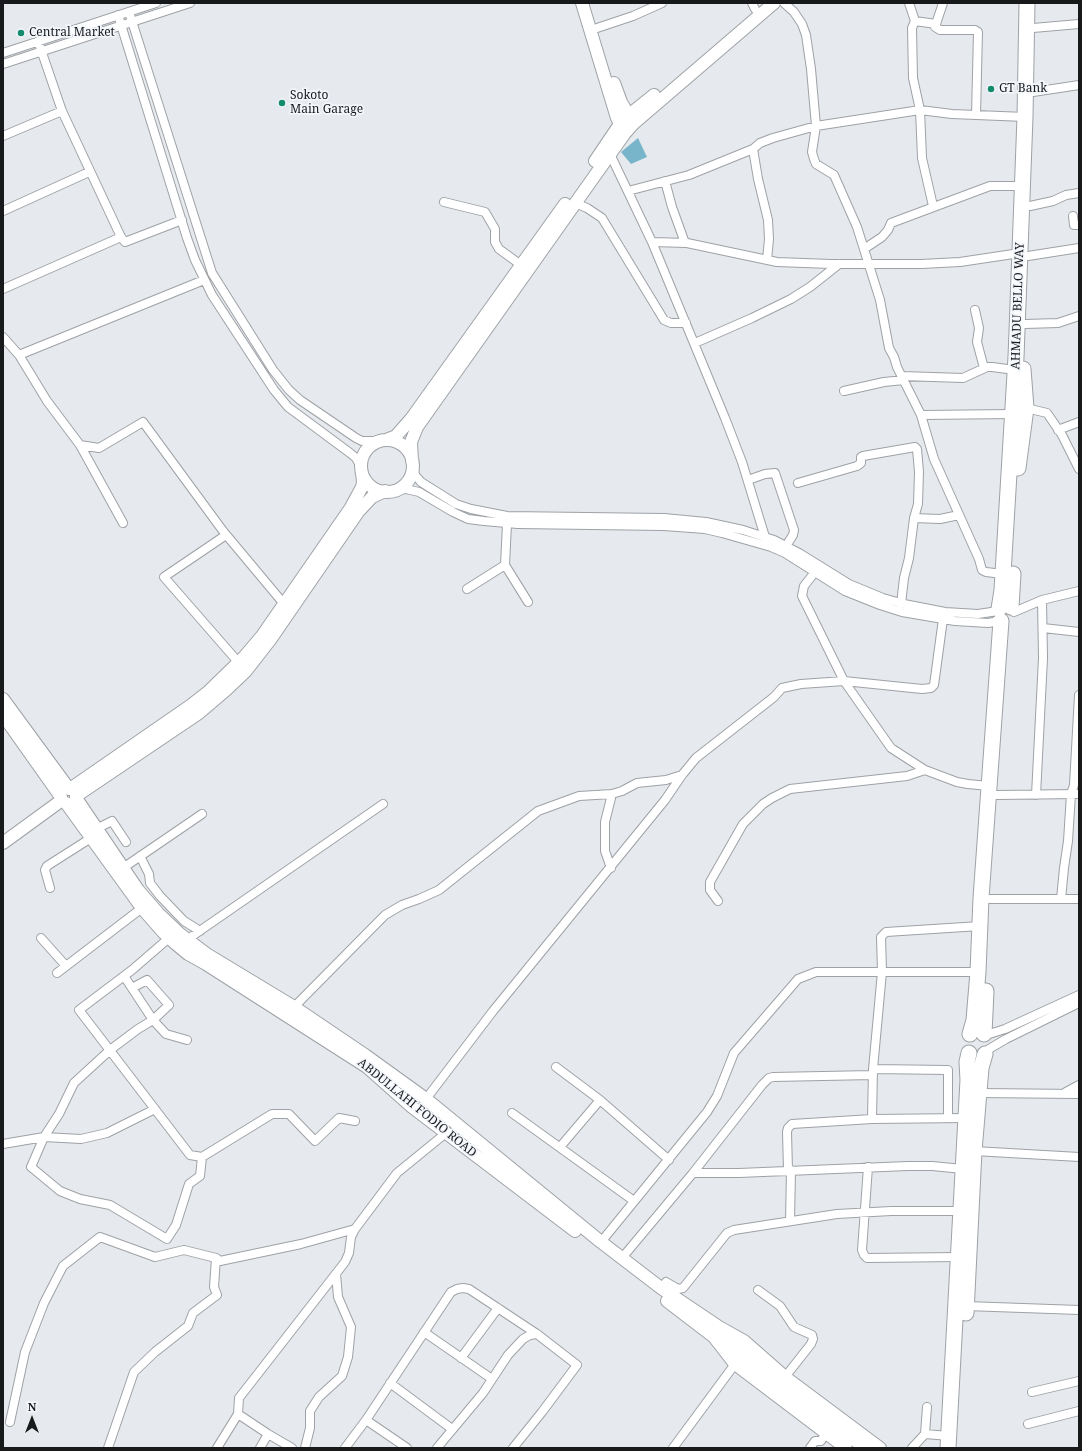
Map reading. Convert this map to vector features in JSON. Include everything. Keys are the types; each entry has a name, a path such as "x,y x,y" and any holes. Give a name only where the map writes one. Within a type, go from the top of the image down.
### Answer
{"highway":[{"name":"AHMADU BELLO WAY","path":"1005,615 1003,574 1019,411 1025,324 1023,186 1027,3"},
{"name":"AHMADU BELLO WAY","path":"1005,615 1016,485 1019,411 1015,370 1024,255 1030,206 1033,92 1033,3"},
{"path":"951,1444 960,1211 968,1080 967,1062 969,1053 977,1056 983,1041 974,1020 980,926 993,790 1005,615"},
{"path":"951,1444 966,1306 974,1151 983,1041 990,899 993,790"}],"main road":[{"path":"582,3 615,112 626,124"},
{"path":"590,3 626,124"},
{"path":"69,796 199,713 245,672 270,640 358,512 372,497 402,486 408,481 411,474 412,464 411,442 418,427 610,154 626,124 774,3"},
{"path":"3,844 190,706 208,692 239,663 262,636 356,499 362,487 362,459 366,450 372,444 396,436 411,419 598,157 626,124 645,103 756,5"},
{"path":"383,440 400,444 406,448 410,454 412,464"},
{"path":"361,470 365,480 370,486 377,490 390,491"},
{"name":"ABDULLAHI FODIO ROAD","path":"3,699 69,796 142,908 169,938 188,954 367,1067 412,1107 446,1133 716,1332"},
{"name":"ABDULLAHI FODIO ROAD","path":"3,715 69,796"},
{"name":"ABDULLAHI FODIO ROAD","path":"93,833 123,868 138,890 158,913 180,934 208,955 294,1007 365,1055 426,1099 601,1242 716,1332"},
{"path":"716,1332 735,1346 743,1356 864,1448"},
{"path":"716,1332 735,1364 846,1448"},
{"path":"716,1332 744,1341 785,1377 880,1448"}],"street":[{"path":"3,52 156,3"},
{"path":"3,64 190,3"},
{"path":"597,28 633,16 662,3"},
{"path":"784,3 794,12 802,24 806,35 811,69 816,126 812,152 814,159 816,164 834,175 857,227 881,305 889,348 894,357 897,368 921,415 934,459 981,563 982,570 986,572 1003,574"},
{"path":"909,3 915,21 912,28 913,78 920,110 922,158 933,206"},
{"path":"943,3 935,27 940,30 974,30 978,32 976,115"},
{"path":"129,12 212,273 273,370 300,400 362,441 383,440"},
{"path":"118,15 195,260 212,296 274,390 288,406 356,458 361,470"},
{"path":"915,21 936,24"},
{"path":"1033,28 1079,24"},
{"path":"38,41 40,51 62,111 89,172 121,238 125,242 182,220"},
{"path":"1033,92 1079,85"},
{"path":"628,191 689,175 753,150 760,143 816,126 920,110 976,115 1025,117"},
{"path":"3,135 62,111"},
{"path":"753,150 768,220 769,239 767,260"},
{"path":"610,154 652,242 734,439 748,480 764,537"},
{"path":"3,211 89,172"},
{"path":"665,181 672,207 685,243"},
{"path":"864,248 882,237 888,230 891,223 933,206 990,186 1023,186"},
{"path":"1030,206 1053,201 1066,195 1079,193"},
{"path":"444,202 485,212 495,229 495,242 499,249 521,265"},
{"path":"575,203 587,208 602,218 664,320 671,323 686,323"},
{"path":"1073,216 1074,225 1079,225"},
{"path":"3,289 121,238"},
{"path":"652,242 685,243 778,262 839,264 921,264 960,262 1079,248"},
{"path":"695,343 786,301 810,287 839,264"},
{"path":"19,355 204,280"},
{"path":"975,310 979,328 977,342 984,368"},
{"path":"1025,324 1058,323 1079,316"},
{"path":"3,337 19,355 47,401 80,445 123,523"},
{"path":"844,391 903,378 963,378 984,368 992,367 1015,370"},
{"path":"921,415 1019,411 1047,413 1079,469"},
{"path":"80,445 99,448 143,422 226,534 284,604"},
{"path":"1058,430 1079,422"},
{"path":"798,483 856,466 861,463 861,457 863,456 915,447 917,449 920,472 918,504 914,518 901,604"},
{"path":"412,464 417,479 424,485 456,504 485,513 507,516 688,520 724,525 764,537 786,546 849,584 868,593 901,604 954,613 1005,615"},
{"path":"748,480 765,474 775,474 794,530 793,535 786,546"},
{"path":"390,491 406,489 419,492 441,506 468,519 507,524 664,526 705,529 741,537 771,547 845,591 873,603 902,612 943,619 969,622 994,622 1005,615 1042,600 1079,592"},
{"path":"914,518 940,519 959,515"},
{"path":"507,524 506,565 528,602"},
{"path":"226,534 164,577 239,663"},
{"path":"467,589 506,565"},
{"path":"815,572 804,586 802,596 844,681 891,748 924,770 957,782 993,790 1036,795 1075,794"},
{"path":"1036,795 1043,628 1042,600"},
{"path":"426,1099 493,1011 611,868 696,758 774,697 782,688 801,684 844,681 922,689 931,688 934,685 943,619"},
{"path":"1043,628 1079,632"},
{"path":"1061,899 1075,794 1074,779 1079,695"},
{"path":"718,901 710,890 710,882 743,824 763,804 772,798 790,789 907,776 924,770"},
{"path":"294,1007 385,915 402,905 419,900 439,890 538,811 579,796 612,794 622,791 637,783 666,780 682,775"},
{"path":"611,868 605,851 605,822 612,794"},
{"path":"188,939 382,804"},
{"path":"123,868 202,814"},
{"path":"50,888 45,870 47,866 112,821 126,842"},
{"path":"140,856 149,874 150,883 160,896 184,921 200,932"},
{"path":"990,899 1079,899"},
{"path":"57,973 142,908"},
{"path":"872,1119 873,1072 882,972 881,937 886,932 980,926"},
{"path":"41,938 66,966"},
{"path":"169,938 124,976 79,1010 190,1155 202,1157 272,1114 289,1114 315,1141 339,1118 355,1121"},
{"path":"601,1242 669,1160 710,1107 722,1085 734,1053 798,979 816,972 978,972"},
{"path":"124,976 153,1020 166,1034 187,1040"},
{"path":"132,988 148,980 169,1005 153,1020 138,1029 110,1050 74,1083 59,1114 44,1137 31,1166 60,1191 80,1199 110,1205 167,1239 176,1225 189,1184 200,1176 202,1157"},
{"path":"983,1041 1005,1029 1079,995"},
{"path":"983,1041 1006,1039 1079,1003"},
{"path":"556,1067 600,1100 669,1160"},
{"path":"622,1258 693,1174 769,1078 873,1072 948,1070 948,1117"},
{"path":"1064,1093 1079,1085"},
{"path":"979,1093 1079,1094"},
{"path":"560,1147 600,1100"},
{"path":"3,1144 44,1137 81,1139 108,1133 155,1109"},
{"path":"512,1113 634,1201"},
{"path":"790,1221 790,1170 786,1132 792,1124 872,1119 966,1118"},
{"path":"217,1448 238,1414 239,1398 345,1262 350,1253 352,1237 355,1229 397,1173 446,1133"},
{"path":"974,1151 1079,1157"},
{"path":"693,1174 868,1167 932,1166 963,1169"},
{"path":"868,1167 866,1213 862,1250 864,1255 867,1258 958,1257"},
{"path":"661,1288 666,1282 678,1289 683,1288 730,1231 837,1214 960,1211"},
{"path":"10,1422 25,1352 44,1303 63,1266 100,1237 155,1257 184,1250 216,1258 220,1261 286,1247 355,1229"},
{"path":"108,1448 134,1372 155,1352 188,1326 193,1313 217,1295 214,1287 216,1258"},
{"path":"305,1448 310,1428 310,1411 319,1397 342,1376 348,1356 351,1327 338,1297 336,1274"},
{"path":"345,1448 366,1420 451,1292 456,1289 463,1288 469,1289 537,1334 577,1365 513,1448"},
{"path":"758,1290 780,1306 794,1327 812,1335 813,1339 811,1344 785,1377"},
{"path":"966,1306 1079,1310"},
{"path":"462,1358 498,1308"},
{"path":"424,1332 492,1379"},
{"path":"436,1448 483,1393 508,1355 523,1338 537,1334"},
{"path":"672,1448 735,1364"},
{"path":"1032,1392 1079,1381"},
{"path":"390,1383 452,1429"},
{"path":"912,1448 925,1434 927,1407"},
{"path":"1028,1424 1079,1411"},
{"path":"238,1414 292,1448"},
{"path":"366,1420 407,1448"},
{"path":"810,1448 815,1442 821,1441 826,1433"},
{"path":"260,1448 268,1434"},
{"path":"925,1434 951,1444"}],"water":[{"path":"638,138 647,157 631,164 621,152"}],"place":[{"name":"Central Market","path":"21,33"},
{"name":"GT Bank","path":"991,89"},
{"name":"Sokoto Main Garage","path":"282,103"}]}
